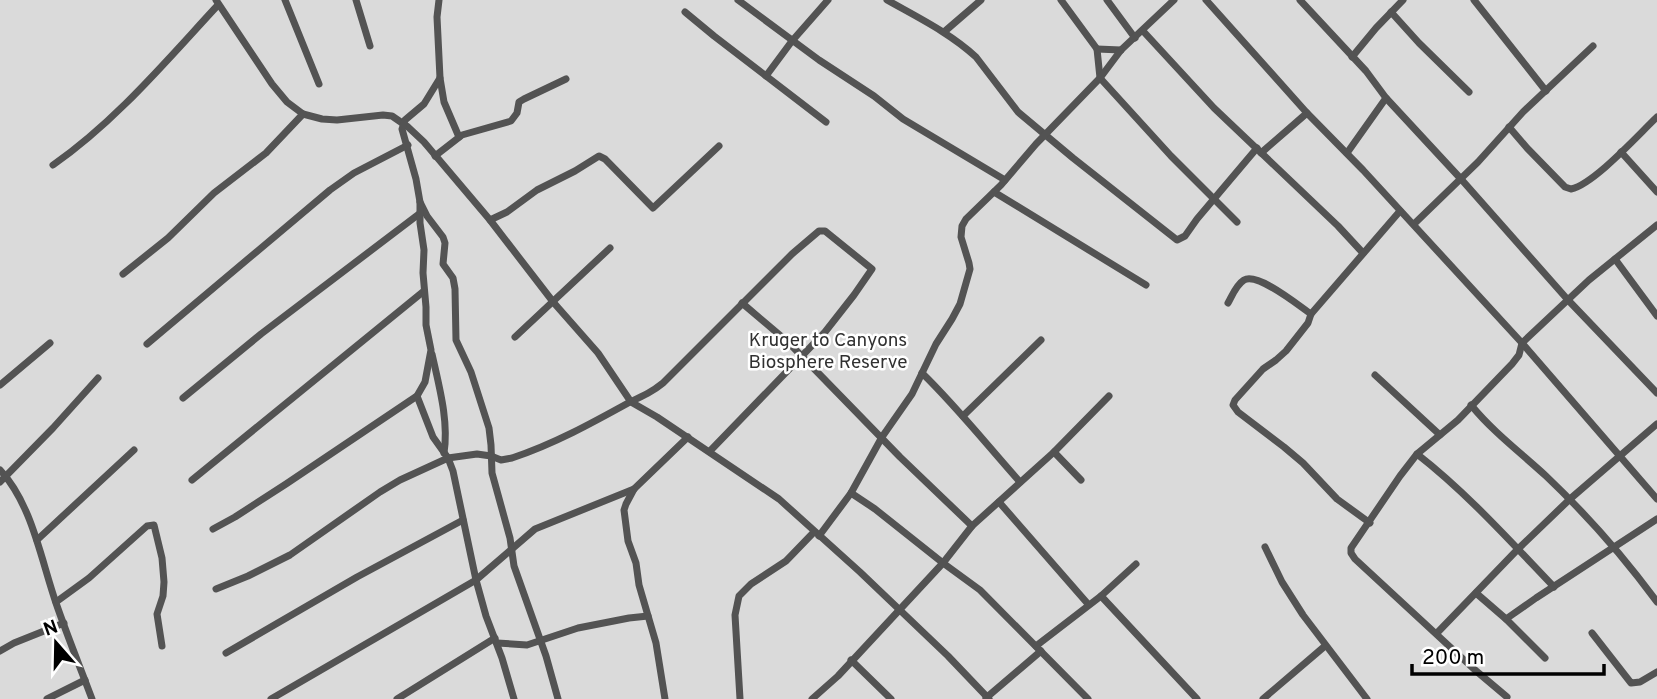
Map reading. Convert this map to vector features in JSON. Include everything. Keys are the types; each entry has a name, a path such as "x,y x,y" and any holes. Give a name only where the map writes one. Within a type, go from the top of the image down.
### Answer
{"street":[{"path":"285,0 319,84"},
{"path":"356,0 370,46"},
{"path":"439,0 437,17 440,78 444,102 459,137"},
{"path":"738,0 903,119 1005,180"},
{"path":"766,76 828,0"},
{"path":"887,0 944,32 976,57 1018,112 1177,240 1185,236 1259,150 1307,113"},
{"path":"944,32 981,0"},
{"path":"1061,0 1097,49 1100,78 1171,156 1237,222"},
{"path":"1107,0 1135,38"},
{"path":"740,699 735,615 738,596 786,561 816,534 851,493 882,437 912,394 936,344 953,319 969,275 969,262 961,237 962,226 972,212 1100,78 1122,50 1174,0"},
{"path":"1206,0 1307,113 1414,224 1522,343 1657,499"},
{"path":"1300,0 1568,300 1657,393"},
{"path":"1352,57 1403,0"},
{"path":"1474,0 1546,92"},
{"path":"53,165 120,109 217,2 272,84 287,102 303,114 337,120 383,115 392,116 403,123 424,142 490,220 554,303 598,354 631,402 657,416 779,499 899,609 987,698 1088,604 1101,596 1136,564"},
{"path":"685,12 827,122"},
{"path":"1391,12 1469,92"},
{"path":"1143,31 1214,108 1363,253"},
{"path":"1414,224 1593,46"},
{"path":"1097,49 1122,50"},
{"path":"440,78 424,104 403,123 403,132 416,179 424,250 426,325 440,395 446,456"},
{"path":"435,156 459,137 511,121 517,113 519,102 566,79"},
{"path":"1347,153 1386,98"},
{"path":"123,274 168,238 214,193 267,153 303,114"},
{"path":"1509,127 1568,189 1584,184 1657,117"},
{"path":"147,344 330,190 354,173 408,145"},
{"path":"490,220 598,156 605,159 653,208 719,146"},
{"path":"1621,152 1657,192"},
{"path":"994,192 1146,285"},
{"path":"419,202 445,243 443,264 453,278 455,289 456,340 471,372 489,428 492,473 517,577 541,641 558,699"},
{"path":"1370,523 1338,499 1294,455 1233,407 1235,400 1257,375 1280,357 1295,340 1308,323 1311,314 1401,211"},
{"path":"183,398 270,327 419,214"},
{"path":"1507,697 1351,553 1351,548 1418,454 1458,420 1516,360 1522,343 1589,280 1657,225"},
{"path":"216,589 290,555 380,492 446,456 477,454 506,460 578,431 646,396 663,383 792,254 822,230 831,234 872,269 837,317 710,451"},
{"path":"515,337 610,248"},
{"path":"1615,259 1657,316"},
{"path":"1228,303 1241,282 1254,279 1311,314"},
{"path":"192,480 424,291"},
{"path":"742,303 781,335 914,471 972,526"},
{"path":"963,416 1041,340"},
{"path":"0,385 50,343"},
{"path":"213,529 286,484 417,396 425,382 431,350"},
{"path":"922,373 953,403 1020,482"},
{"path":"1376,375 1440,435"},
{"path":"92,699 56,602 37,540 23,506 2,476 53,428 98,378"},
{"path":"417,396 456,482 476,580 514,699"},
{"path":"812,699 838,676 943,563 972,526 1054,452 1110,396"},
{"path":"1471,405 1593,522 1657,602"},
{"path":"1437,633 1570,499 1657,424"},
{"path":"665,699 656,643 639,585 624,517 626,504 634,489 688,437"},
{"path":"37,540 134,450"},
{"path":"1054,452 1082,480"},
{"path":"1418,454 1554,587"},
{"path":"271,699 476,580 491,565 542,526 634,489"},
{"path":"851,493 980,590 1088,699"},
{"path":"999,502 1088,604"},
{"path":"1506,619 1657,519"},
{"path":"226,653 357,577 463,520"},
{"path":"56,602 89,578 147,526 154,525 162,558 164,582 157,614 162,646"},
{"path":"1265,547 1287,591 1325,646 1367,699"},
{"path":"1476,593 1545,659"},
{"path":"1101,596 1197,699"},
{"path":"397,699 496,640 527,645 578,628 648,616"},
{"path":"0,651 64,623"},
{"path":"1592,633 1631,683 1640,682 1657,672"},
{"path":"1263,699 1325,646"},
{"path":"852,660 891,699"},
{"path":"47,699 85,680"}],"green space":[{"name":"Kruger to Canyons Biosphere Reserve","path":"0,0 1657,0 1657,699 0,699"}]}
